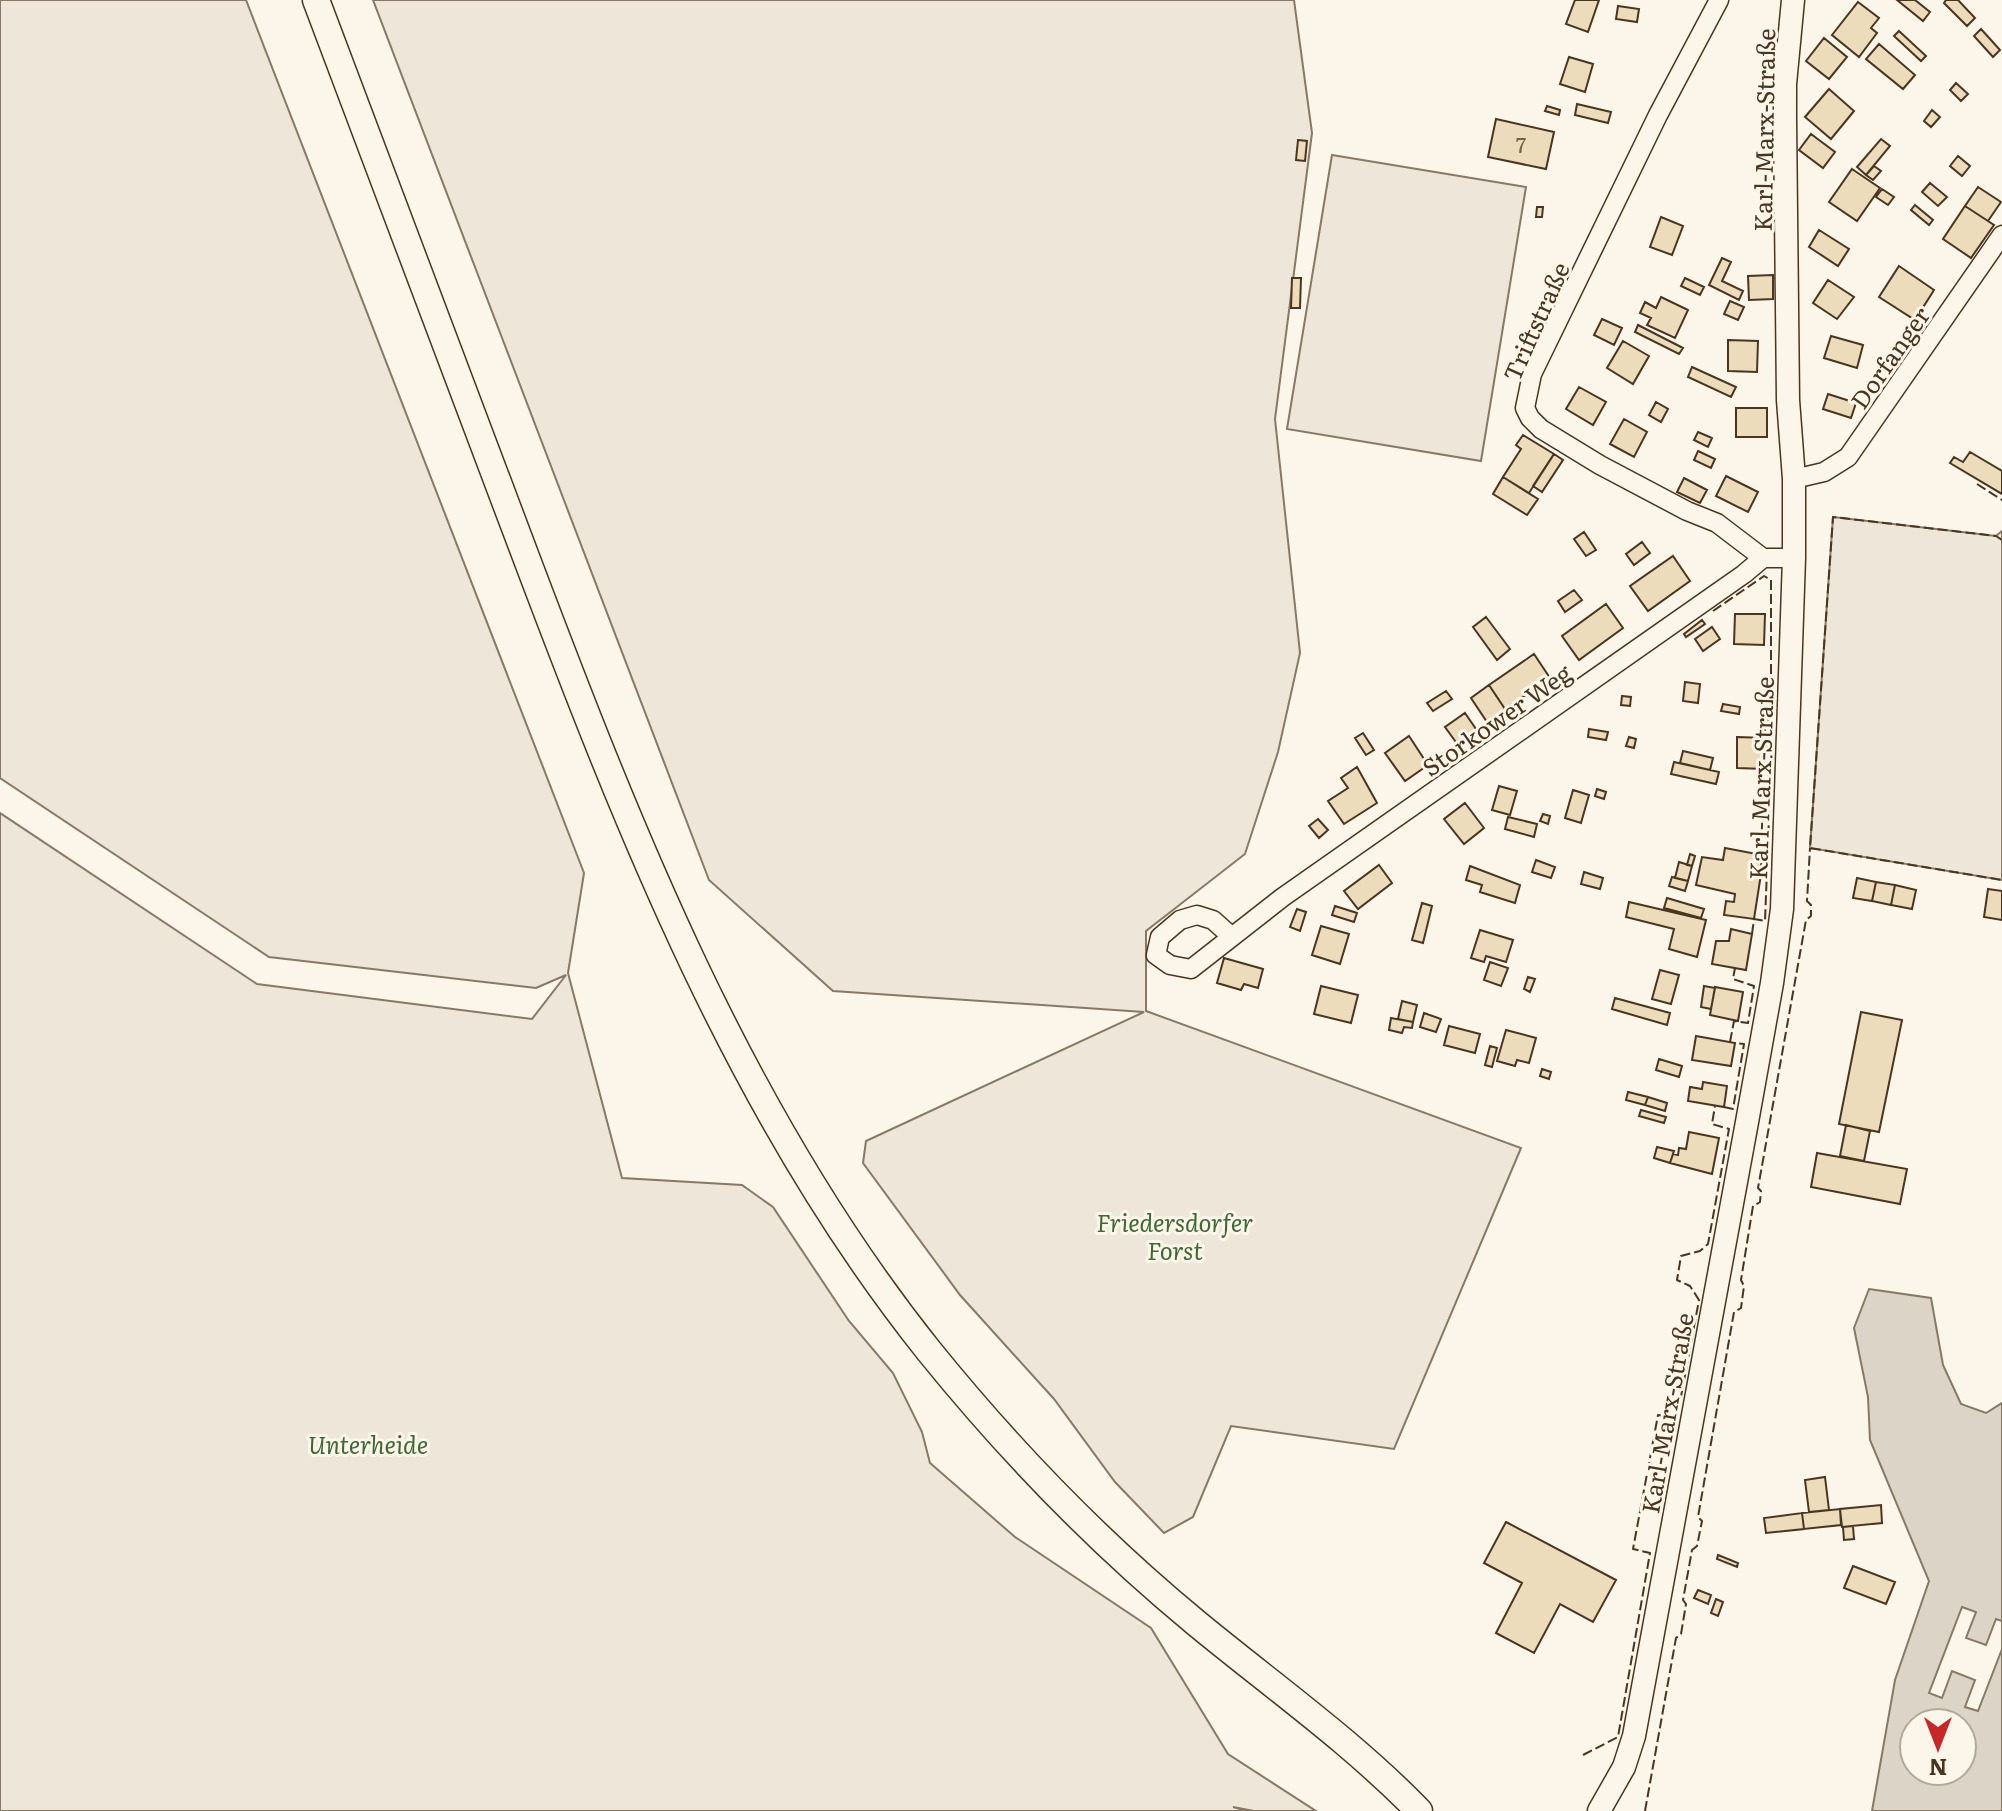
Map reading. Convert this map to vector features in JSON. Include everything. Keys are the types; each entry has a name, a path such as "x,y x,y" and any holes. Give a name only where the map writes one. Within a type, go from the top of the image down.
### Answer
{"main road":[{"path":"316,0 559,644 636,837 710,999 809,1179 929,1350 1060,1499 1140,1575 1368,1762 1419,1811"}],"street":[{"name":"Triftstraße","path":"1719,0 1664,102 1532,374 1525,408 1541,429 1600,465 1687,511 1717,523 1763,558"},
{"name":"Karl-Marx-Straße","path":"1601,1808 1624,1767 1632,1744 1780,932 1786,844 1794,558 1794,479 1788,400 1785,119 1793,0"},
{"name":"Dorfanger","path":"1794,479 1824,472 1848,457 2002,235"},
{"path":"1763,558 1794,558"},
{"name":"Storkower Weg","path":"1232,937 1283,897 1763,558"}],"green space":[{"name":"Unterheide","path":"0,0 246,0 584,873 568,973 622,1178 742,1185 773,1207 849,1321 893,1373 922,1432 930,1463 1015,1537 1151,1628 1228,1754 1316,1811 1254,1811 1233,1807 1247,1811 0,1811 0,813 257,984 532,1019 566,975 536,988 269,957 0,778"},
{"name":"Friedersdorfer Forst","path":"373,0 1294,0 1312,133 1275,419 1300,653 1278,752 1245,854 1146,931 1146,1011 1521,1148 1394,1449 1231,1426 1193,1517 1164,1533 1115,1482 1054,1399 960,1295 863,1163 866,1141 1144,1012 833,991 709,880"},
{"path":"1332,155 1526,187 1481,461 1287,429"},
{"path":"1833,517 1996,536 2002,531 2002,880 1810,848"}],"shaded area":[{"path":"1869,1289 1931,1298 1943,1365 1961,1404 1986,1413 2002,1403 2002,1811 1872,1811 1895,1680 1929,1581 1870,1440 1868,1397 1854,1328"}],"pier":[{"path":"1962,1607 1976,1612 1966,1638 1986,1645 1996,1619 2002,1621 2002,1649 1978,1711 1978,1707 1965,1707 1975,1680 1952,1671 1942,1698 1929,1693"}],"building":[{"path":"1575,0 1599,0 1588,32 1566,24"},
{"path":"1897,0 1915,0 1930,12 1923,21"},
{"path":"1946,0 1958,0 1975,18 1967,26 1944,3"},
{"path":"1858,2 1879,18 1871,28 1877,33 1859,57 1832,35"},
{"path":"1618,6 1639,9 1637,22 1616,19"},
{"path":"1981,29 2000,50 1993,57 1974,36"},
{"path":"1899,31 1926,56 1921,61 1894,36"},
{"path":"1824,38 1847,57 1829,79 1806,61"},
{"path":"1879,44 1915,75 1903,89 1866,59"},
{"path":"1569,57 1593,64 1585,92 1560,84"},
{"path":"1956,83 1968,94 1961,101 1950,90"},
{"path":"1829,89 1854,111 1831,139 1805,117"},
{"path":"1577,104 1611,112 1608,123 1575,115"},
{"path":"1547,106 1560,110 1559,115 1545,111"},
{"path":"1932,110 1940,117 1931,127 1924,121"},
{"path":"1496,119 1554,132 1546,169 1488,157"},
{"path":"1811,134 1835,152 1823,168 1799,150"},
{"path":"1881,139 1890,146 1866,175 1857,167"},
{"path":"1298,140 1307,141 1305,161 1296,160"},
{"path":"1958,156 1970,166 1962,176 1950,166"},
{"path":"1874,166 1881,171 1873,180 1866,175"},
{"path":"1852,169 1880,188 1857,221 1829,202"},
{"path":"1930,183 1947,197 1938,206 1922,192"},
{"path":"1978,187 2001,202 1988,221 1965,206"},
{"path":"1882,189 1894,197 1888,205 1876,197"},
{"path":"1915,205 1933,220 1929,225 1911,210"},
{"path":"1965,206 1994,225 1971,258 1943,239"},
{"path":"1537,207 1543,207 1542,217 1536,217"},
{"path":"1661,217 1683,226 1672,255 1650,247"},
{"path":"1819,230 1849,249 1838,266 1809,247"},
{"path":"1722,258 1731,262 1722,281 1743,291 1739,300 1709,285"},
{"path":"1899,266 1934,290 1915,320 1879,297"},
{"path":"1773,275 1773,299 1749,300 1748,276"},
{"path":"1292,278 1301,278 1300,308 1291,308"},
{"path":"1685,278 1704,287 1700,295 1681,286"},
{"path":"1828,280 1854,297 1837,319 1813,303"},
{"path":"1661,297 1688,310 1675,338 1647,325 1651,318 1640,313 1645,302 1656,308"},
{"path":"1730,301 1744,307 1738,320 1724,314"},
{"path":"1602,319 1622,328 1614,345 1594,335"},
{"path":"1638,325 1683,348 1679,354 1635,332"},
{"path":"1831,336 1863,345 1857,368 1824,358"},
{"path":"1728,340 1758,341 1757,372 1728,371"},
{"path":"1623,341 1649,356 1633,384 1607,368"},
{"path":"1692,367 1736,387 1731,397 1688,377"},
{"path":"1579,387 1606,402 1593,425 1566,409"},
{"path":"1828,394 1856,403 1851,418 1823,409"},
{"path":"1656,402 1668,409 1661,422 1649,415"},
{"path":"1736,408 1767,408 1767,437 1736,437"},
{"path":"1624,419 1647,432 1634,457 1610,444"},
{"path":"1698,432 1712,438 1708,447 1694,440"},
{"path":"1523,435 1554,454 1529,493 1503,477 1521,449 1516,445"},
{"path":"1698,451 1715,459 1711,468 1694,460"},
{"path":"1970,452 2002,471 2002,494 1950,463 1954,457 1963,462"},
{"path":"1554,454 1563,460 1542,492 1533,486"},
{"path":"1726,476 1758,492 1748,512 1716,496"},
{"path":"1503,477 1538,499 1527,515 1493,494"},
{"path":"1684,478 1707,490 1700,503 1677,492"},
{"path":"1584,532 1596,550 1586,556 1574,539"},
{"path":"1642,542 1650,553 1634,565 1626,554"},
{"path":"1673,556 1690,581 1648,611 1630,586"},
{"path":"1574,590 1582,600 1565,612 1558,601"},
{"path":"1606,604 1623,628 1579,660 1562,636"},
{"path":"1735,614 1765,614 1764,645 1734,644"},
{"path":"1486,617 1510,649 1497,660 1473,627"},
{"path":"1702,620 1705,624 1686,637 1684,634"},
{"path":"1712,627 1720,639 1703,651 1695,639"},
{"path":"1534,654 1550,678 1505,709 1489,685"},
{"path":"1685,682 1700,684 1698,703 1683,701"},
{"path":"1489,685 1505,709 1487,722 1471,698"},
{"path":"1446,691 1452,699 1433,711 1427,703"},
{"path":"1622,696 1631,697 1630,706 1621,705"},
{"path":"1723,704 1740,707 1739,714 1721,711"},
{"path":"1465,713 1478,732 1458,745 1445,727"},
{"path":"1589,729 1608,732 1606,740 1588,737"},
{"path":"1363,733 1374,750 1366,755 1355,738"},
{"path":"1409,736 1428,765 1405,781 1385,753"},
{"path":"1629,737 1636,739 1634,748 1626,746"},
{"path":"1737,737 1765,738 1765,769 1737,768"},
{"path":"1683,751 1713,758 1710,770 1680,763"},
{"path":"1674,762 1719,772 1716,784 1671,774"},
{"path":"1357,767 1377,803 1344,824 1328,801 1348,788 1341,778"},
{"path":"1499,786 1517,791 1510,815 1492,810"},
{"path":"1597,789 1606,792 1604,799 1595,796"},
{"path":"1573,790 1589,795 1581,823 1565,818"},
{"path":"1465,803 1484,828 1464,844 1444,819"},
{"path":"1543,814 1550,816 1548,824 1540,821"},
{"path":"1508,817 1537,824 1534,837 1505,829"},
{"path":"1318,819 1328,830 1319,838 1309,826"},
{"path":"1725,848 1762,855 1761,867 1767,867 1766,875 1761,874 1754,919 1724,915 1726,901 1734,902 1735,894 1696,885 1702,857 1723,860"},
{"path":"1690,854 1695,856 1692,866 1687,865"},
{"path":"1536,860 1555,867 1551,878 1532,872"},
{"path":"1679,862 1692,866 1688,881 1675,878"},
{"path":"1379,865 1392,883 1358,909 1344,891"},
{"path":"1470,866 1520,885 1515,903 1480,892 1482,885 1466,880"},
{"path":"1584,872 1603,878 1600,889 1581,884"},
{"path":"1672,877 1688,881 1685,891 1669,886"},
{"path":"1857,878 1876,882 1872,901 1853,898"},
{"path":"1876,882 1895,885 1891,905 1872,901"},
{"path":"1895,885 1916,890 1912,909 1891,905"},
{"path":"1988,889 2002,891 2002,920 1984,917"},
{"path":"1667,898 1704,909 1701,918 1664,908"},
{"path":"1629,902 1706,920 1697,957 1669,949 1674,929 1626,917"},
{"path":"1422,903 1432,906 1423,943 1412,940"},
{"path":"1335,906 1357,913 1354,922 1332,915"},
{"path":"1297,909 1306,912 1300,931 1290,927"},
{"path":"1321,926 1349,934 1340,964 1312,955"},
{"path":"1731,929 1752,934 1746,970 1712,964 1716,941 1729,941"},
{"path":"1480,930 1513,940 1506,962 1486,956 1484,962 1471,958"},
{"path":"1224,958 1263,969 1258,988 1244,984 1241,990 1217,983"},
{"path":"1490,962 1508,968 1501,986 1484,980"},
{"path":"1660,970 1679,975 1671,1004 1652,999"},
{"path":"1528,977 1535,979 1530,992 1524,989"},
{"path":"1321,986 1358,995 1351,1023 1314,1014"},
{"path":"1704,986 1715,988 1711,1009 1701,1007"},
{"path":"1715,987 1743,992 1738,1021 1710,1015"},
{"path":"1615,998 1670,1013 1667,1025 1612,1009"},
{"path":"1402,1001 1417,1005 1413,1022 1398,1019"},
{"path":"1861,1012 1902,1020 1879,1132 1839,1124"},
{"path":"1424,1013 1441,1019 1436,1032 1420,1027"},
{"path":"1391,1018 1413,1022 1412,1028 1404,1027 1402,1033 1389,1030"},
{"path":"1449,1026 1480,1034 1475,1053 1444,1045"},
{"path":"1506,1030 1536,1038 1529,1063 1517,1060 1515,1066 1497,1061"},
{"path":"1696,1036 1735,1043 1731,1066 1692,1060"},
{"path":"1490,1046 1497,1048 1492,1067 1485,1065"},
{"path":"1659,1059 1682,1066 1679,1077 1656,1070"},
{"path":"1542,1069 1551,1072 1549,1079 1540,1076"},
{"path":"1703,1082 1727,1086 1724,1107 1688,1101 1690,1087 1702,1089"},
{"path":"1628,1092 1648,1097 1645,1105 1626,1100"},
{"path":"1648,1097 1667,1103 1665,1111 1645,1105"},
{"path":"1641,1110 1666,1117 1664,1123 1639,1116"},
{"path":"1846,1125 1870,1131 1864,1161 1840,1156"},
{"path":"1689,1132 1719,1138 1712,1174 1670,1163 1673,1154 1678,1155 1679,1148 1686,1149"},
{"path":"1657,1147 1674,1151 1670,1163 1654,1158"},
{"path":"1817,1153 1907,1169 1900,1204 1811,1187"},
{"path":"1825,1477 1829,1510 1809,1512 1805,1480"},
{"path":"1881,1505 1882,1523 1842,1527 1840,1509"},
{"path":"1840,1509 1841,1525 1804,1529 1802,1513"},
{"path":"1802,1513 1804,1529 1766,1533 1764,1518"},
{"path":"1506,1522 1616,1580 1593,1622 1560,1604 1534,1653 1496,1633 1522,1583 1484,1563"},
{"path":"1853,1526 1854,1539 1844,1540 1843,1527"},
{"path":"1718,1555 1738,1563 1737,1567 1717,1559"},
{"path":"1853,1566 1895,1582 1886,1604 1844,1588"},
{"path":"1698,1590 1711,1595 1708,1604 1694,1598"},
{"path":"1716,1599 1723,1602 1718,1616 1711,1613"}],"fence":[{"path":"1977,484 2002,500"},
{"path":"2002,540 1996,536 1833,517 1810,848 2002,880"},
{"path":"1713,611 1764,576 1771,580 1771,720 1765,719 1765,738"},
{"path":"1752,934 1754,919 1765,921 1772,740"},
{"path":"1645,1811 1676,1638 1681,1634 1686,1604 1683,1600 1692,1550 1697,1546 1702,1521 1698,1517 1734,1312 1741,1308 1744,1286 1741,1280 1753,1206 1760,1202 1761,1191 1758,1188 1806,920 1811,916 1811,905 1807,901 1810,848"},
{"path":"1730,1042 1734,1021 1748,1023 1754,986 1733,979 1735,968"},
{"path":"1724,1107 1733,1109 1744,1044 1735,1043"},
{"path":"1583,1755 1618,1737 1650,1553 1633,1549 1658,1415 1677,1418 1699,1300 1690,1286 1677,1280 1681,1256 1700,1251 1708,1244 1729,1129 1712,1124 1715,1106"}]}
